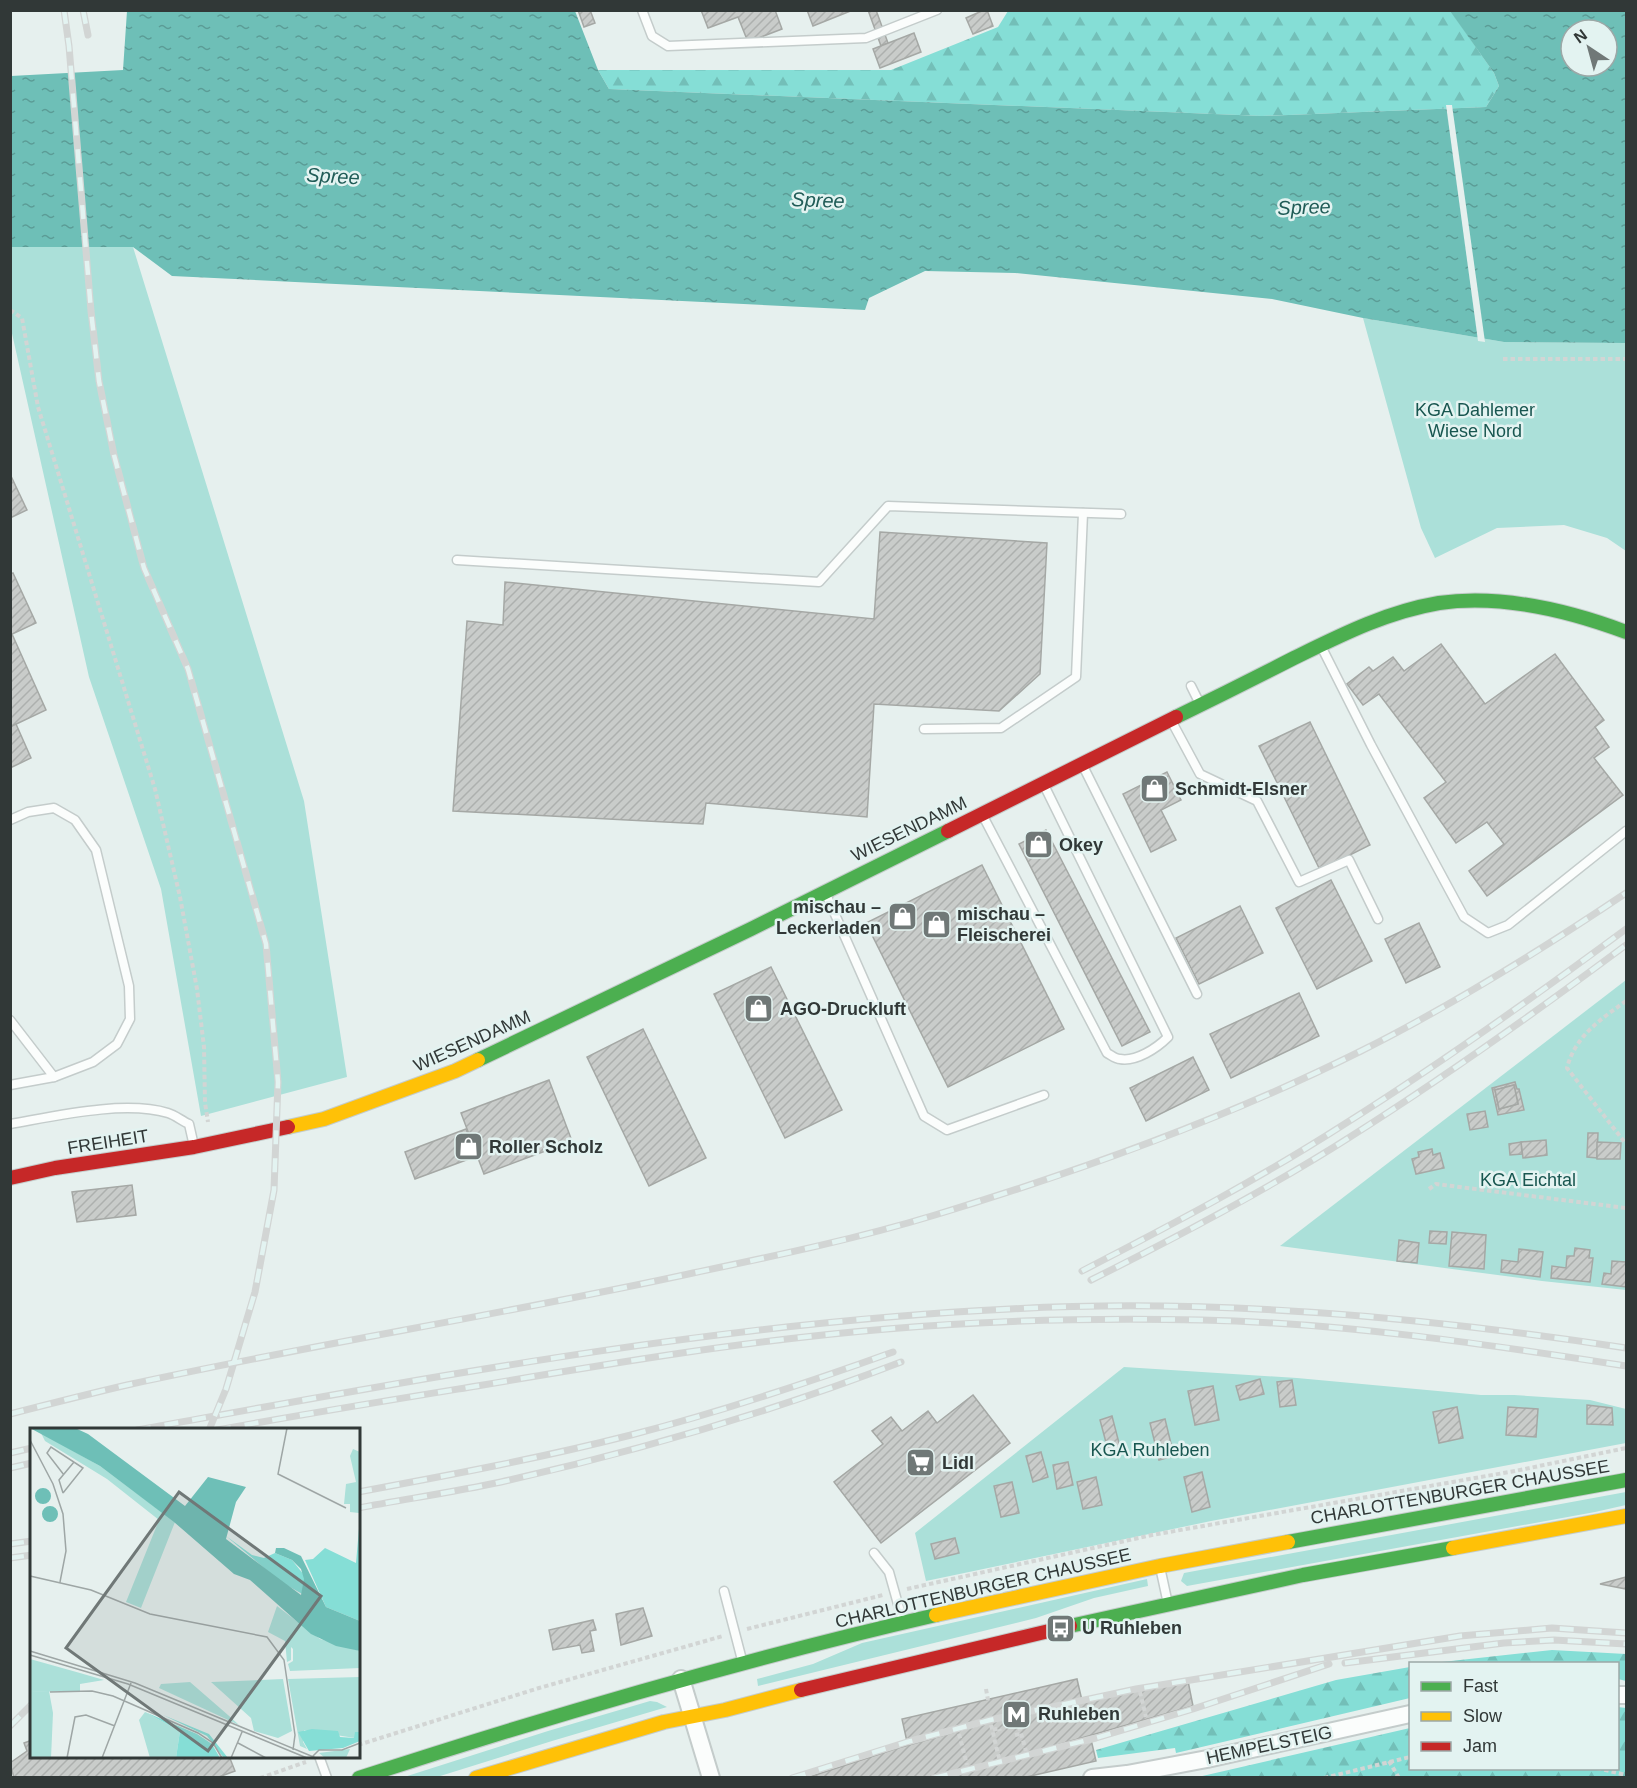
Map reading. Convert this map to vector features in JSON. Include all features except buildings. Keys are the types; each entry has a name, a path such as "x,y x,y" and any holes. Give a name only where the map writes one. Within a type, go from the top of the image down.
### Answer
{"main road":[{"name":"WIESENDAMM","path":"212,1142 324,1119 455,1071 751,929 1320,645 1378,619 1416,608 1454,603 1491,602 1537,606 1571,613 1626,632"},
{"name":"FREIHEIT","path":"10,1178 55,1168 194,1147 212,1142"},
{"name":"CHARLOTTENBURGER CHAUSSEE","path":"359,1778 463,1744 681,1679 903,1623 1160,1566 1626,1480"},
{"path":"476,1778 664,1722 1168,1604 1303,1575 1626,1516"}],"street":[{"path":"681,1679 711,1778"},
{"name":"HEMPELSTEIG","path":"1092,1778 1207,1759 1409,1714"}],"lane":[{"path":"642,10 652,36 668,46 866,38 937,10"},
{"path":"457,560 819,582 888,506 1121,514"},
{"path":"924,729 1000,728 1076,677 1083,513"},
{"path":"1320,645 1464,917 1488,933 1508,925 1626,831"},
{"path":"1191,686 1200,705"},
{"path":"1171,719 1200,774 1257,801 1299,882 1349,860 1378,919"},
{"path":"1082,763 1197,994"},
{"path":"981,813 1107,1053 1117,1059 1143,1054 1161,1044 1168,1037 1043,783"},
{"path":"10,820 28,812 54,808 75,819 96,850 129,986 130,1019 117,1044 93,1062 54,1077 10,1085"},
{"path":"825,891 924,1116 947,1130 1044,1095"},
{"path":"10,1020 54,1077"},
{"path":"10,1124 64,1114 134,1107 169,1113 189,1124 194,1147"},
{"path":"874,1553 890,1572 903,1623"},
{"path":"1160,1566 1168,1604"},
{"path":"724,1591 743,1663"},
{"path":"319,1758 327,1778"}],"path":[{"path":"10,310 22,318 38,407 155,789 180,897 197,989 204,1047 205,1104 212,1142"},
{"path":"1503,359 1626,358"},
{"path":"1626,1001 1595,1023 1571,1052 1567,1068 1626,1144"},
{"path":"1429,1189 1436,1184 1626,1208"},
{"path":"360,1743 528,1691 735,1633 895,1592 1152,1536 1515,1471 1626,1448"},
{"path":"986,1689 988,1700"},
{"path":"1140,1692 1141,1706 1146,1717"},
{"path":"1017,1719 1026,1751"},
{"path":"999,1758 992,1727 999,1728 1000,1731"},
{"path":"959,1734 967,1766"},
{"path":"1014,1735 1021,1734"},
{"path":"1324,1778 1409,1757"},
{"path":"260,1778 316,1758"},
{"path":"1389,1761 1399,1778"},
{"path":"1605,1770 1626,1775"}],"green space":[{"path":"1450,10 1494,73 1499,86 1486,107 1262,116 609,89 598,70 891,70 998,27 1008,11"},
{"path":"10,247 133,247 304,801 347,1077 201,1116 161,889 89,677 11,329"},
{"name":"KGA Dahlemer Wiese Nord","path":"1363,318 1504,342 1626,343 1626,551 1607,538 1564,525 1497,528 1435,558 1421,528"},
{"name":"KGA Eichtal","path":"1626,980 1626,1290 1280,1246"},
{"name":"KGA Ruhleben","path":"1124,1367 1297,1378 1481,1395 1590,1400 1626,1409 1626,1443 1211,1521 926,1581 915,1533"},
{"path":"1626,1492 1626,1505 1595,1512 1187,1586 1181,1581 1184,1573"},
{"path":"1147,1579 1148,1586 1094,1598 1036,1618 758,1686 757,1679 813,1664 862,1643"},
{"path":"1552,1650 1626,1654 1626,1681 1619,1679 1619,1662 1442,1662"},
{"path":"1409,1667 1409,1698 1176,1753 1175,1748 1098,1758 1096,1750 1336,1680"},
{"path":"650,1701 667,1707 437,1777 401,1778 548,1731"},
{"path":"1619,1707 1626,1708 1626,1777 1198,1777 1409,1728 1409,1770 1619,1770"}],"water":[{"name":"Spree","path":"127,11 575,11 598,70 609,89 1262,116 1486,107 1499,86 1494,73 1450,11 1626,11 1626,343 1504,342 1363,318 1272,299 1015,273 925,271 869,298 865,310 172,276 133,247 11,247 11,76 123,70"}],"pier":[{"path":"1446,105 1452,105 1485,342 1478,341"}],"railway":[{"path":"64,10 91,311 99,381 114,455 144,568 188,669 266,944 278,1082 274,1190 255,1292 226,1389 210,1428"},
{"path":"83,10 88,35"},
{"path":"10,1414 112,1388 198,1370 552,1302 784,1254 875,1232 989,1198 1151,1142 1310,1076 1463,996 1626,893"},
{"path":"1082,1271 1247,1183 1343,1125 1486,1030 1626,929"},
{"path":"1091,1280 1222,1212 1350,1137 1490,1044 1626,945"},
{"path":"148,1428 572,1355 790,1326 1010,1309 1088,1306 1242,1308 1473,1327 1626,1348"},
{"path":"229,1428 579,1369 733,1346 887,1329 1005,1322 1162,1319 1308,1325 1415,1336 1626,1366"},
{"path":"360,1492 529,1459 631,1435 697,1417 893,1352"},
{"path":"360,1508 501,1482 653,1444 753,1414 901,1362"},
{"path":"10,1453 30,1448"},
{"path":"10,1468 30,1463"},
{"path":"10,1544 30,1541"},
{"path":"10,1558 30,1555"},
{"path":"792,1778 907,1742 990,1720 1136,1689 1460,1636 1552,1628 1626,1633"},
{"path":"1345,1663 1504,1643 1554,1640 1626,1644"},
{"path":"934,1778 1096,1738 1329,1664"},
{"path":"10,1726 30,1706"}],"traffic: fast":[{"path":"1176,717 1347,633 1382,618 1439,603 1510,602 1558,611 1626,632"},
{"path":"478,1060 751,929 948,831"},
{"path":"1288,1542 1626,1480"},
{"path":"1070,1626 1303,1575 1453,1548"},
{"path":"359,1778 646,1690 863,1632 936,1615"}],"traffic: slow":[{"path":"288,1127 324,1119 455,1071 478,1060"},
{"path":"1453,1548 1626,1516"},
{"path":"936,1615 1160,1566 1288,1542"},
{"path":"476,1778 664,1722 725,1710 801,1690"}],"traffic: jam":[{"path":"948,831 1176,717"},
{"path":"10,1178 55,1168 194,1147 288,1127"},
{"path":"801,1690 1070,1626"}],"place":[{"name":"Schmidt-Elsner","path":"1154,789"},
{"name":"Okey","path":"1038,845"},
{"name":"mischau – Leckerladen","path":"902,917"},
{"name":"mischau – Fleischerei","path":"936,924"},
{"name":"AGO-Druckluft","path":"759,1009"},
{"name":"Roller Scholz","path":"468,1147"},
{"name":"Lidl","path":"921,1463"},
{"name":"U Ruhleben","path":"1061,1628"},
{"name":"Ruhleben","path":"1017,1714"}]}
